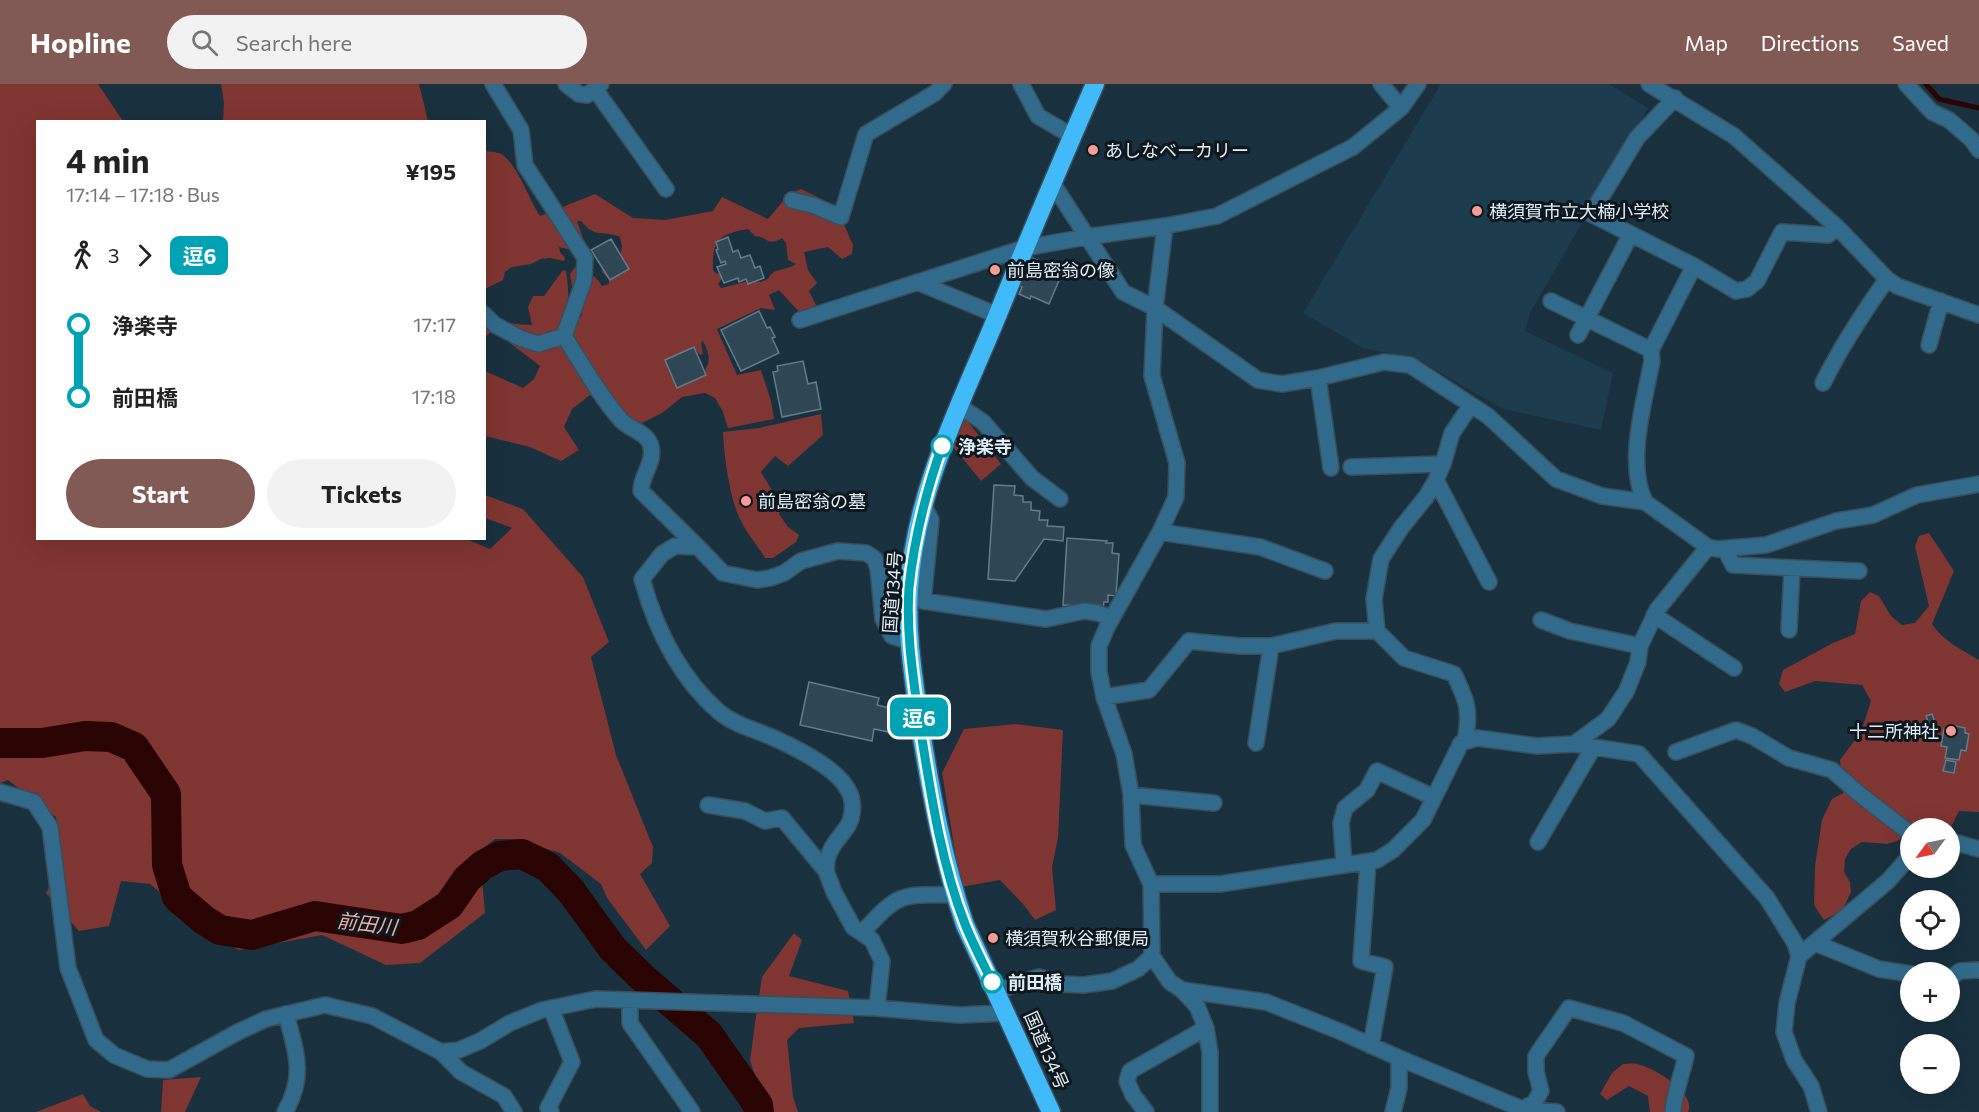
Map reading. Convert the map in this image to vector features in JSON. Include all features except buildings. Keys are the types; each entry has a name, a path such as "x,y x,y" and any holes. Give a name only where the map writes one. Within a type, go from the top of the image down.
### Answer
{"highway":[{"name":"国道134号","path":"1051,1112 965,925 955,895 927,771 909,641 909,589 918,530 930,480 958,405 1095,84"}],"street":[{"path":"493,84 521,130 525,165 585,258 584,280 564,336"},
{"path":"566,84 579,94 587,95 598,87 666,189"},
{"path":"792,200 812,205 841,217 866,134 935,93 944,84"},
{"path":"1020,84 1038,116 1072,136"},
{"path":"1381,84 1401,108"},
{"path":"800,320 1024,248 1217,216 1353,147 1401,108 1418,84"},
{"path":"1649,84 1734,136 1837,227 1887,279 1897,286 1979,315"},
{"path":"1906,84 1932,112 1949,120 1971,139 1979,150"},
{"path":"1675,98 1637,138 1592,214 1694,266 1736,291 1747,289 1757,281 1782,232 1828,235 1837,227"},
{"path":"1053,184 1123,292 1155,308 1258,380 1282,384 1384,362 1410,365 1488,416 1556,479 1602,496 1645,502 1708,547 1725,549 1766,545 1836,521 1873,515 1917,495 1979,484"},
{"path":"1165,226 1155,308 1152,376 1177,463 1176,497 1160,532 1099,646 1099,672 1104,697 1124,754 1131,795 1133,845 1151,884 1152,956 1170,982 1182,990 1197,1006 1206,1029 1210,1053 1210,1112"},
{"path":"1578,335 1631,234"},
{"path":"1645,502 1639,490 1637,476 1638,436 1652,362 1651,350 1694,266"},
{"path":"1823,383 1855,324 1887,279"},
{"path":"917,282 997,315"},
{"path":"1929,345 1941,300"},
{"path":"1551,301 1651,350"},
{"path":"486,316 495,324 520,338 538,344 564,336"},
{"path":"564,336 608,404 624,423 642,433 651,444 652,455 641,482 641,491 723,573 757,580 784,573 801,561 838,551 866,553 875,559 884,619 892,636 909,641"},
{"path":"1318,378 1331,468"},
{"path":"958,405 983,422 1032,478 1060,499"},
{"path":"1465,741 1468,704 1454,674 1404,658 1377,631 1374,599 1381,559 1436,480 1452,433 1471,405"},
{"path":"1351,467 1443,464"},
{"path":"1436,480 1489,582"},
{"path":"924,506 931,520 923,601 1046,619 1084,611 1112,618"},
{"path":"1160,532 1260,547 1325,571"},
{"path":"698,547 675,546 662,554 642,579 656,622 676,661 693,685 719,712 736,724 776,739 826,766 841,780 852,798 852,819 828,856 826,871"},
{"path":"1574,744 1608,719 1626,692 1638,662 1640,646 1654,615 1708,547"},
{"path":"1725,549 1733,565 1859,571"},
{"path":"1789,630 1792,568"},
{"path":"1654,615 1734,668"},
{"path":"1541,620 1570,631 1640,646"},
{"path":"1104,697 1149,690 1189,640 1240,646 1271,646 1336,631 1377,631"},
{"path":"1256,743 1271,646"},
{"path":"1676,752 1736,730 1752,736 1789,758 1832,770 1900,825"},
{"path":"1151,884 1220,884 1377,861 1393,850 1423,820 1461,743 1465,741 1477,738 1537,746 1574,744 1639,754 1767,898 1795,943 1799,956 1787,1003 1784,1032 1794,1060 1811,1086 1819,1112"},
{"path":"1538,842 1593,748"},
{"path":"1344,866 1341,823 1346,808 1367,790 1377,771 1433,797"},
{"path":"0,792 34,802 50,827 68,968 96,1040 114,1055 147,1069 169,1070 266,1019 325,1005 372,1016 441,1052 460,1072 504,1096 514,1112"},
{"path":"1131,795 1214,803"},
{"path":"708,805 745,811 765,821 782,818 826,871 834,892 853,927 872,940 882,961 877,1008"},
{"path":"1960,844 1979,849"},
{"path":"1368,862 1361,961 1385,967 1371,1046"},
{"path":"1799,956 1888,881 1900,867"},
{"path":"862,933 883,909 897,898 915,894 955,895"},
{"path":"1815,943 1879,969 1900,972"},
{"path":"996,991 1039,977 1062,984 1084,985 1112,981 1138,969 1152,956"},
{"path":"1960,971 1979,970"},
{"path":"1182,990 1266,1002 1339,1030 1371,1046 1522,1109 1557,1112"},
{"path":"441,1052 459,1050 480,1041 510,1023 542,1010 596,999 877,1008 959,1015 1007,1013"},
{"path":"630,1000 630,1023 692,1112"},
{"path":"551,1008 572,1062 548,1108 551,1112"},
{"path":"1522,1109 1534,1103 1541,1091 1536,1072 1536,1056 1569,1008 1623,1023 1686,1056 1672,1112"},
{"path":"285,1112 297,1087 297,1059 286,1014"},
{"path":"1146,1112 1133,1095 1127,1081 1130,1071 1206,1029"},
{"path":"1393,1112 1399,1089 1399,1058"}],"shaded area":[{"path":"0,84 98,84 122,120 36,120 36,540 469,540 490,549 512,528 486,518 486,495 523,509 583,577 609,642 591,657 616,755 653,847 652,863 640,874 670,926 646,950 607,898 601,884 560,853 516,839 495,839 483,848 482,879 485,913 420,963 386,965 322,935 239,950 210,935 150,884 121,881 109,926 79,931 46,893 61,864 56,817 8,780 0,783"},
{"path":"221,84 419,84 428,120 223,120 224,103"},
{"name":"横須賀市立大楠小学校","path":"1441,84 1609,84 1648,108 1530,313 1525,331 1613,373 1601,430 1503,409 1418,360 1363,348 1303,313"},
{"path":"486,151 499,153 511,164 540,216 595,194 633,218 665,220 713,211 722,197 768,219 789,194 801,189 836,206 853,245 852,254 842,259 828,247 804,252 808,270 817,283 809,291 816,305 810,311 800,313 779,290 769,295 775,310 761,308 717,329 737,375 761,370 774,419 728,428 715,398 705,393 682,397 662,413 642,423 625,417 590,395 572,409 564,427 579,450 561,461 530,447 486,436 486,371 523,388 534,379 540,366 493,330 486,336 486,311 498,320 512,324 532,325 528,307 533,296 544,296 563,270 566,271 568,288 566,319 574,326 582,315 582,310 574,300 570,274 575,267 579,267 591,274 602,286 609,284 609,280 602,272 603,267 620,257 622,246 620,237 595,232 581,221 577,221 583,238 576,236 572,250 559,247 565,258 564,261 541,259 531,264 512,267 505,272 503,280 486,288","holes":["748,229 755,236 771,242 782,238 786,243 788,260 796,264 773,273 761,282 749,281 721,288 718,284 721,280 721,273 717,274 713,270 714,252 719,240 730,233","703,341 708,356 706,375 677,387 665,360 694,347 700,355 703,354 701,343"]},
{"path":"821,414 823,435 788,466 775,456 761,472 781,505 779,514 788,527 799,535 796,542 773,558 765,558 744,527 734,503 726,466 723,432 759,428"},
{"path":"962,414 1001,464 981,481 950,443"},
{"path":"1929,533 1954,571 1932,624 1947,640 1979,660 1979,812 1959,811 1956,818 1900,818 1900,839 1887,844 1862,842 1851,849 1845,859 1844,872 1850,882 1851,892 1842,911 1824,920 1814,905 1815,866 1822,820 1832,799 1843,793 1840,760 1861,732 1871,701 1862,685 1815,681 1785,692 1779,684 1783,670 1855,634 1861,601 1870,592 1879,596 1891,616 1902,625 1915,623 1929,606 1915,546 1919,536"},
{"path":"1016,724 1063,730 1058,838 1052,867 1056,910 1035,920 1000,880 961,887 942,773 964,729"},
{"path":"794,933 802,940 789,976 848,991 854,1023 799,1028 787,1040 793,1096 798,1112 769,1112 750,1061 755,1023 762,977"},
{"path":"1623,1064 1644,1066 1663,1075 1686,1097 1689,1105 1688,1112 1650,1112 1648,1096 1629,1086 1607,1100 1600,1094 1612,1073"},
{"path":"201,1077 185,1112 161,1112 163,1080"},
{"path":"83,1094 90,1106 101,1112 36,1112"}],"waterway":[{"path":"1926,84 1939,99 1979,108"},
{"name":"前田川","path":"0,743 42,743 85,736 111,737 134,747 166,794 167,865 177,897 204,920 220,930 252,935 315,916 402,929 418,925 449,905 467,879 483,865 500,856 522,854 548,867 571,891 613,949 709,1035 758,1105 759,1112"}],"bus line":[{"name":"逗6","path":"942,446 930,480 918,530 909,589 909,641 927,771 942,844 965,925 992,982"}],"place":[{"name":"あしなベーカリー","path":"1093,150"},
{"name":"横須賀市立大楠小学校","path":"1477,211"},
{"name":"前島密翁の像","path":"995,270"},
{"name":"浄楽寺","path":"942,446"},
{"name":"前島密翁の墓","path":"746,501"},
{"name":"十二所神社","path":"1951,731"},
{"name":"横須賀秋谷郵便局","path":"993,938"},
{"name":"前田橋","path":"992,982"}]}
